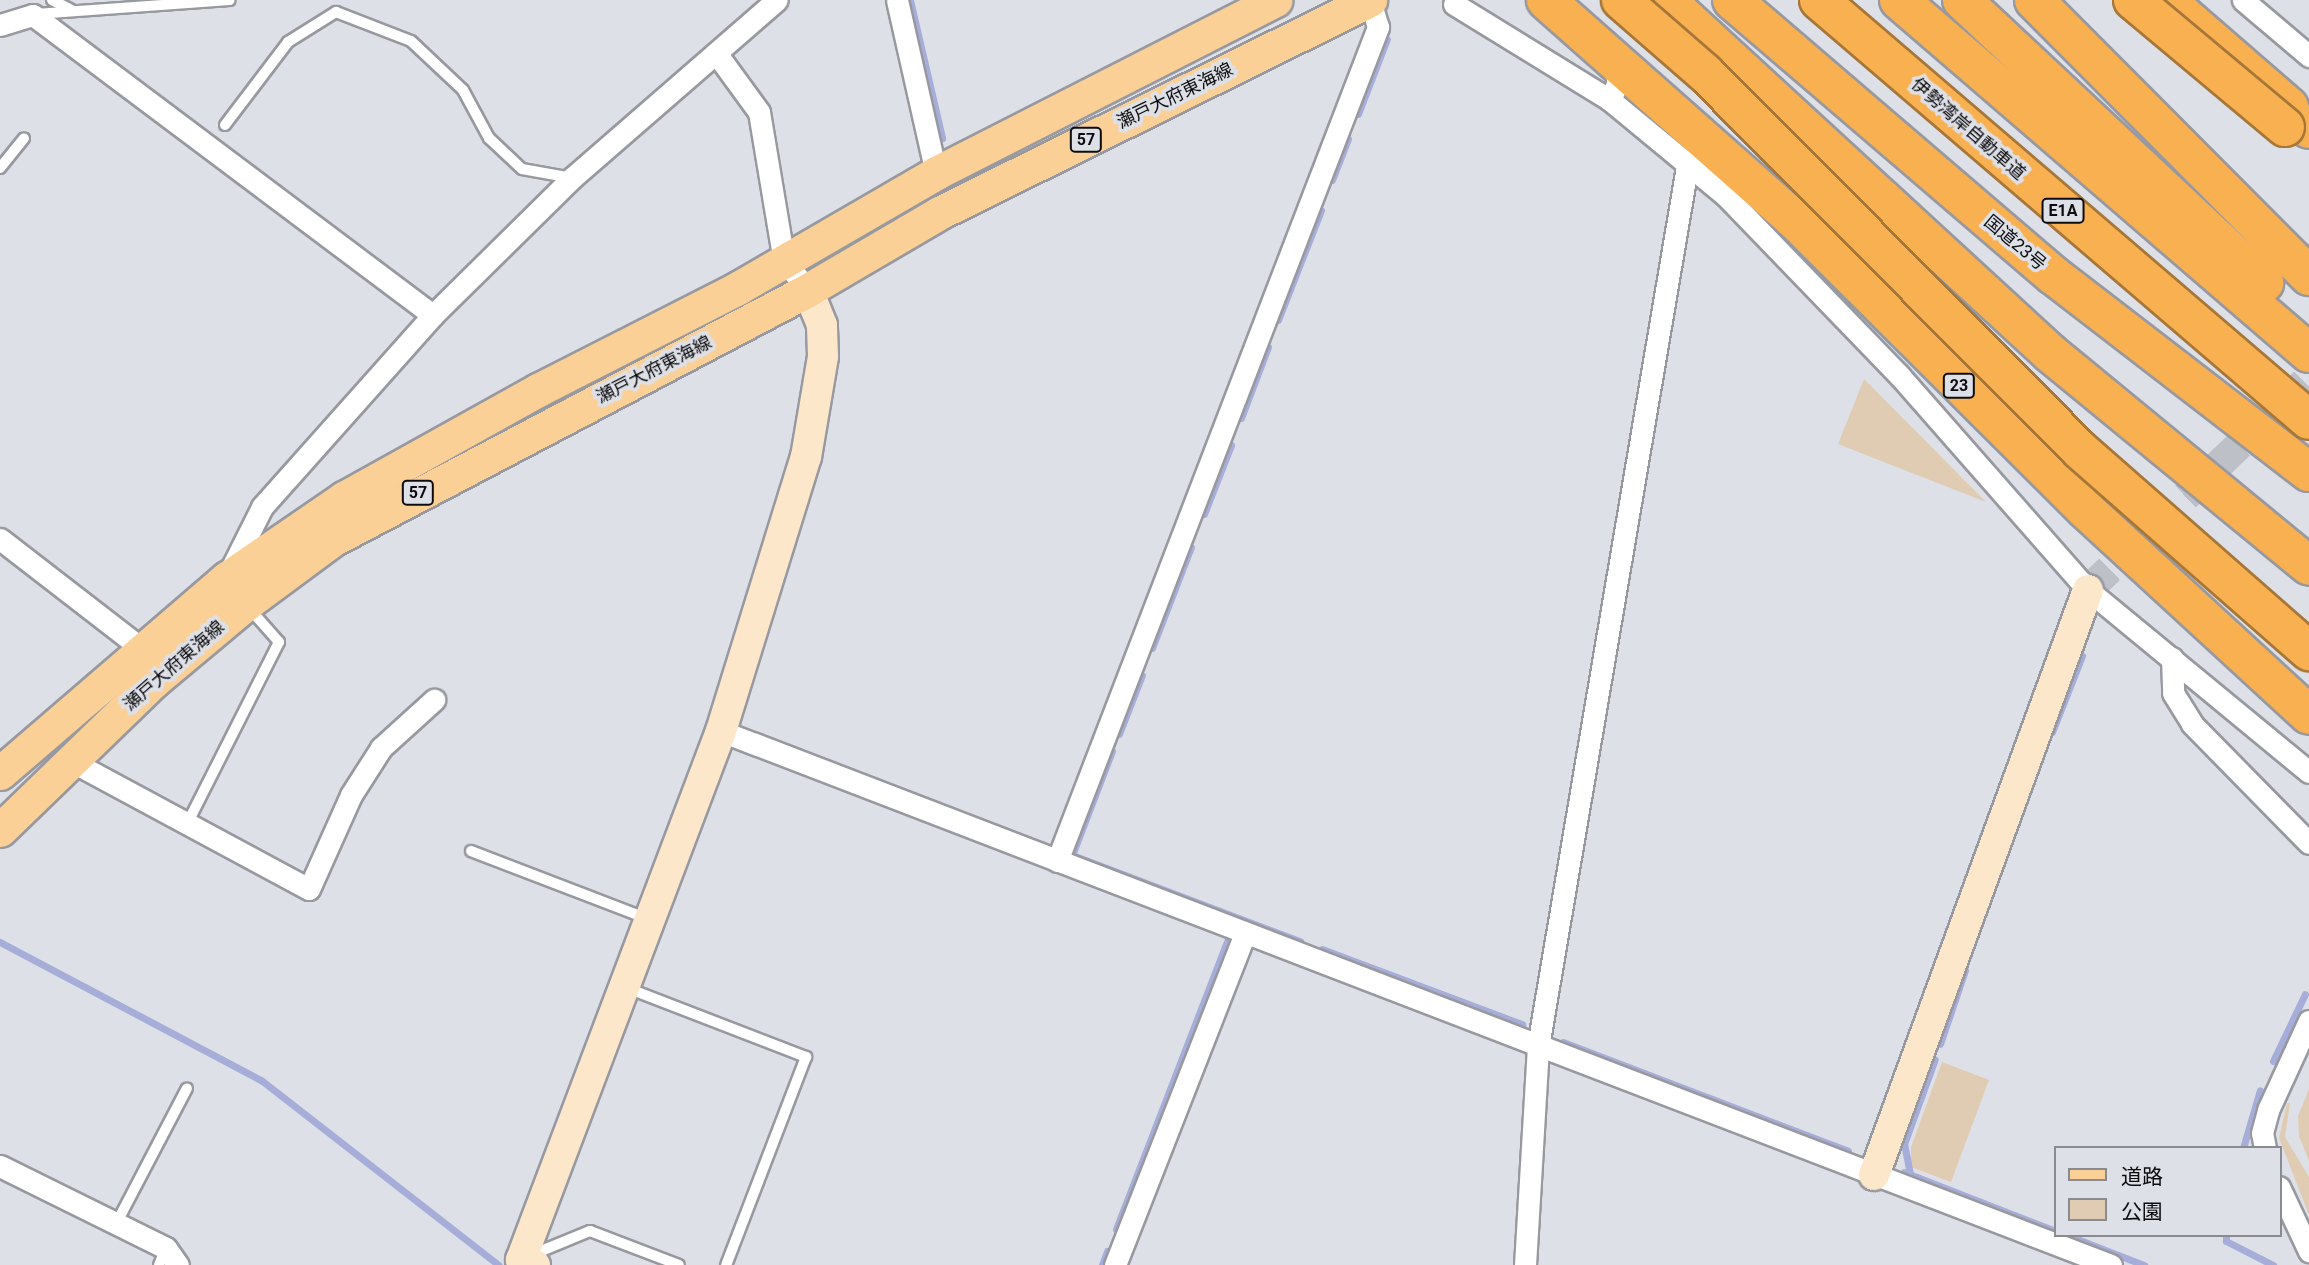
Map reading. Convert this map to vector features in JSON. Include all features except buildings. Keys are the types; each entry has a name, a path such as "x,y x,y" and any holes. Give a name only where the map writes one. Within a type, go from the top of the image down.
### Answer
{"highway":[{"name":"23","path":"1546,0 1744,173 2085,509 2309,715"},
{"path":"1621,0 1705,73 2080,450 2309,651"},
{"path":"1666,0 1908,227 2309,566"},
{"name":"国道23号","path":"1732,0 2053,275 2309,472"},
{"name":"伊勢湾岸自動車道","path":"1819,0 2309,420"},
{"path":"1899,0 2309,353"},
{"path":"1962,0 2309,326"},
{"path":"2034,0 2309,276"},
{"path":"2113,0 2309,127"},
{"path":"2133,0 2285,127 2309,152"},
{"path":"2166,0 2309,127"},
{"path":"1744,173 1880,240 2046,371 2210,485"},
{"name":"23","path":"2178,594 2309,688"}],"main road":[{"name":"瀬戸大府東海線","path":"0,830 155,680 236,591 344,498 784,261 936,173 1276,0"},
{"name":"瀬戸大府東海線","path":"0,773 141,648 236,591 424,489 808,290 939,213 1370,0"}],"street":[{"path":"236,591 262,507 433,315 572,178 777,0"},
{"path":"897,0 936,173"},
{"path":"1058,861 1378,27 1370,0"},
{"path":"2243,0 2309,56"},
{"path":"1454,5 1611,100 1688,161 1899,375 2088,590 2309,772"},
{"path":"0,25 33,15 433,315"},
{"path":"525,1263 721,731 813,426 823,356 822,325 808,290 784,261 759,111 716,52"},
{"path":"1611,100 1618,82 1612,60"},
{"path":"1525,1265 1538,1046 1688,161"},
{"path":"0,539 141,648"},
{"path":"1874,1175 2088,590"},
{"path":"2172,658 2173,693 2192,724 2309,843"},
{"path":"71,761 309,889 351,795 382,748 434,700"},
{"path":"721,731 1874,1175 2088,1261 2111,1265"},
{"path":"1115,1265 1245,933"},
{"path":"2265,1146 2262,1133 2268,1110 2309,1021"},
{"path":"0,1166 116,1224 168,1259"},
{"path":"2281,1191 2309,1251"}],"lane":[{"path":"52,0 75,12"},
{"path":"33,15 229,0"},
{"path":"225,125 289,42 336,12 411,41 463,90 489,138 522,169 572,178"},
{"path":"0,167 24,138"},
{"path":"187,824 279,642 236,591"},
{"path":"471,851 650,920"},
{"path":"625,987 806,1057 726,1265"},
{"path":"116,1224 187,1088"},
{"path":"525,1263 590,1231 680,1265"}],"green space":[{"path":"1864,379 1986,502 1838,444"},
{"path":"1942,1062 1989,1080 1951,1182 1911,1167 1911,1147"},
{"path":"2309,1089 2309,1161 2299,1136 2298,1116"},
{"path":"2287,1103 2290,1103 2285,1137 2309,1177 2309,1215 2279,1138"}],"waterway":[{"path":"910,0 942,138"},
{"path":"1358,114 1387,39"},
{"path":"1332,180 1348,139"},
{"path":"1278,320 1321,210"},
{"path":"1241,418 1268,347"},
{"path":"1204,514 1231,445"},
{"path":"1152,648 1191,547"},
{"path":"2052,732 2082,656"},
{"path":"1119,734 1142,675"},
{"path":"1112,751 1072,855 1300,941"},
{"path":"0,942 261,1080 499,1265"},
{"path":"1116,1229 1227,942"},
{"path":"1322,949 1522,1024"},
{"path":"1940,1044 1965,970"},
{"path":"2273,1061 2305,994"},
{"path":"1563,1042 1848,1151"},
{"path":"1910,1174 1904,1144 1935,1059"},
{"path":"2244,1146 2260,1090"},
{"path":"1904,1172 2054,1231"},
{"path":"2072,1237 2144,1265"},
{"path":"2226,1237 2226,1241 2273,1265"},
{"path":"1102,1265 1107,1251"}],"tunnel":[{"path":"2088,590 2309,378"}]}
